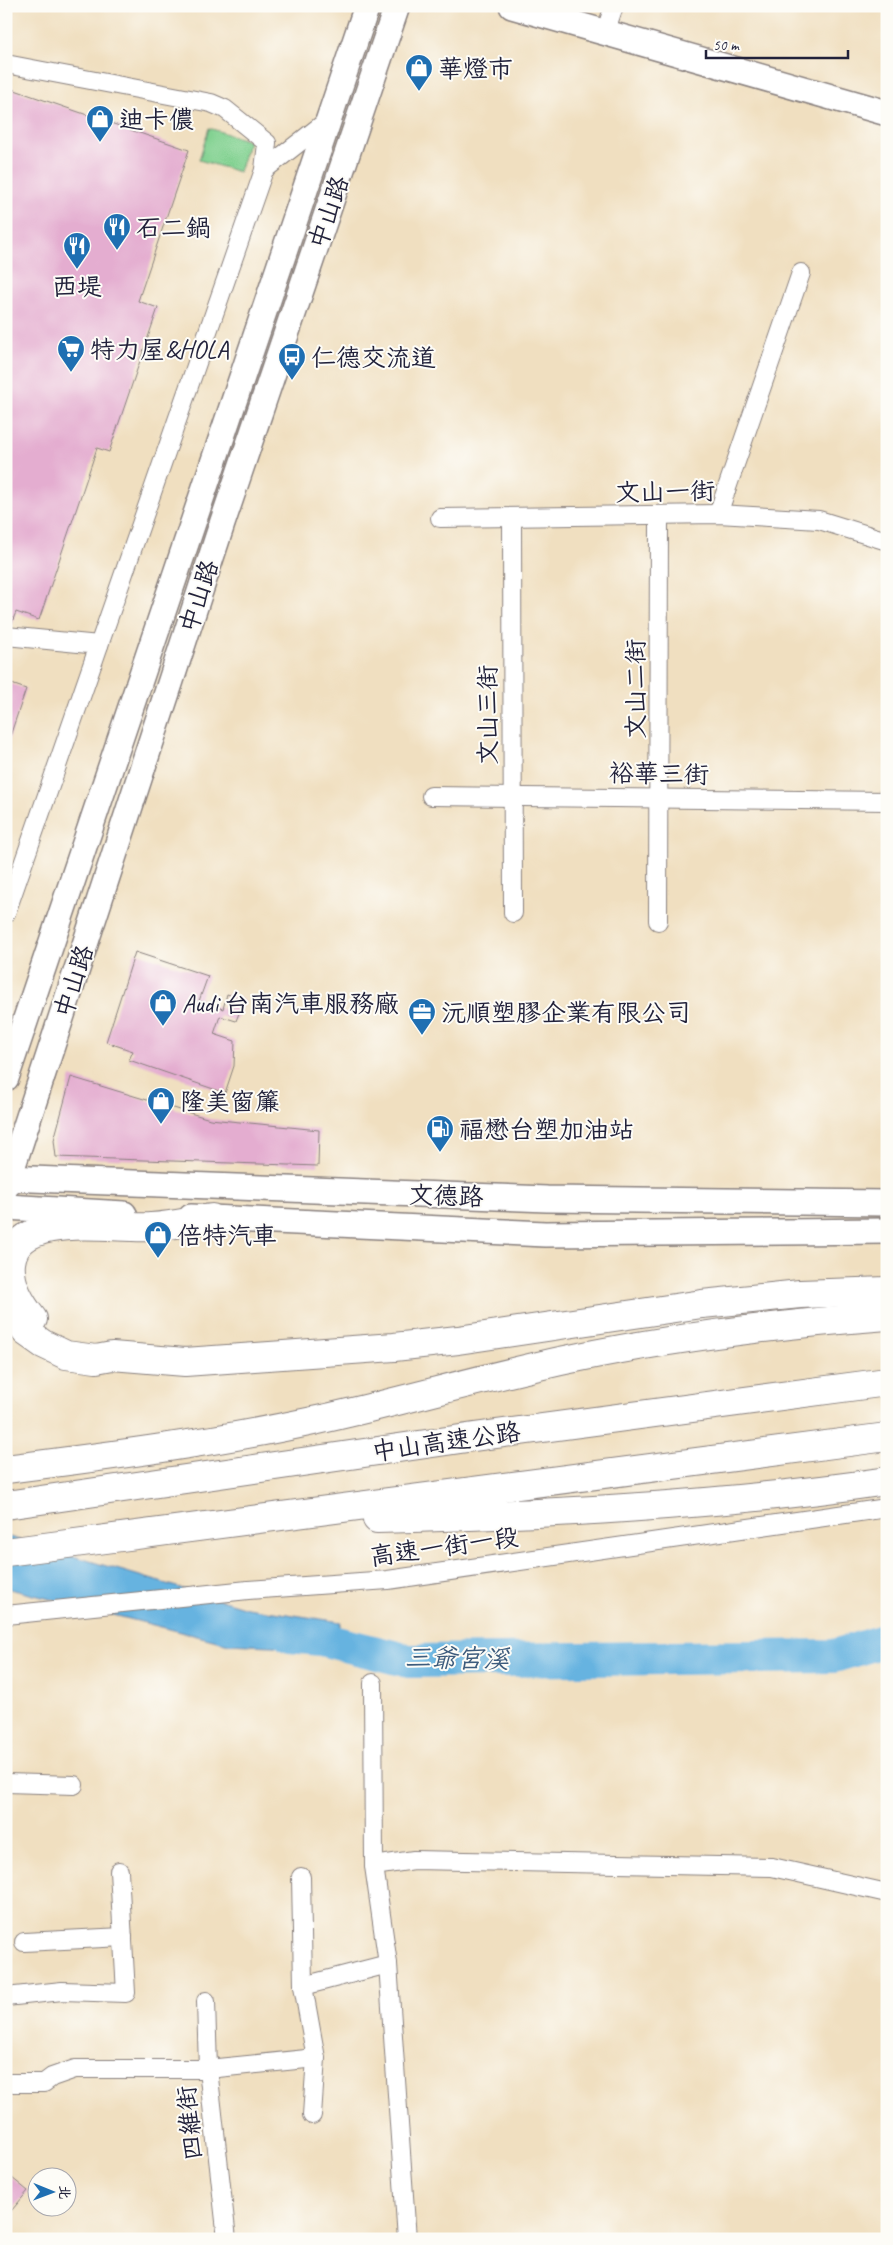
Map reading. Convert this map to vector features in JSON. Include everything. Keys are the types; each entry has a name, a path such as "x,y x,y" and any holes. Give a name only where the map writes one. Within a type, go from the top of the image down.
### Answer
{"highway":[{"path":"112,1356 97,1348 72,1345 60,1340 36,1322 16,1291 11,1266 15,1251 31,1234 47,1228 151,1227 212,1218"},
{"path":"6,1304 26,1332 55,1351 72,1357 87,1359 112,1356 185,1362 343,1352 458,1340 702,1304 800,1294 887,1290"},
{"path":"6,1469 231,1437 351,1412 575,1358 768,1327 887,1316"},
{"name":"中山高速公路","path":"6,1504 474,1437 887,1382"},
{"name":"中山高速公路","path":"6,1552 887,1437"},
{"path":"195,1526 558,1513 830,1489 887,1481"}],"main road":[{"name":"中山路","path":"6,1078 331,118 367,6"},
{"name":"中山路","path":"7,1180 222,524 398,6"},
{"path":"512,6 887,113"},
{"name":"文德路","path":"7,1180 547,1199 887,1203"},
{"name":"文德路","path":"6,1207 545,1234 887,1231"}],"street":[{"path":"606,33 614,6"},
{"path":"6,64 211,103 225,109 267,143 264,170 6,913"},
{"path":"264,170 331,118"},
{"path":"718,514 801,272"},
{"name":"文山一街","path":"440,518 659,517 718,514 819,520 887,541"},
{"name":"文山二街","path":"658,921 660,798 659,517"},
{"name":"文山三街","path":"512,518 513,913"},
{"path":"6,636 99,644"},
{"name":"裕華三街","path":"431,796 887,802"},
{"name":"高速一街一段","path":"6,1615 248,1590 388,1580 887,1508"},
{"path":"373,1683 374,1866 388,1964 406,2239"},
{"path":"6,1783 74,1785"},
{"path":"374,1866 414,1860 772,1867 887,1893"},
{"path":"6,1997 62,1991 126,1993 119,1871"},
{"path":"301,1877 303,1986 316,2058 312,2115"},
{"path":"24,1942 123,1937"},
{"path":"303,1986 388,1964"},
{"name":"四維街","path":"206,2001 208,2069 227,2239"},
{"path":"6,2083 44,2084 52,2077 75,2068 208,2069 316,2058"}],"green space":[{"path":"209,128 249,141 239,172 199,160"}],"water":[{"path":"6,1536 247,1608 341,1622 333,1649 229,1644 6,1588"}],"building":[{"name":"特力屋&HOLA","path":"6,87 189,150 138,301 158,308 109,452 97,448 39,620 16,612 11,625 6,623"},
{"path":"6,682 26,689 7,745 6,745"},
{"name":"Audi 台南汽車服務廠","path":"135,952 208,976 199,1001 223,1009 227,994 244,1000 236,1021 220,1016 214,1034 235,1041 234,1066 225,1093 129,1060 133,1051 106,1042"},
{"name":"隆美窗簾","path":"71,1077 210,1119 319,1130 318,1166 56,1157 54,1140"},
{"path":"6,2173 28,2191 6,2217"}],"waterway":[{"name":"三爺宮溪","path":"290,1636 321,1639 409,1661 834,1656 887,1640"}],"place":[{"name":"華燈市","path":"419,92"},
{"name":"迪卡儂","path":"100,143"},
{"name":"石二鍋","path":"117,251"},
{"name":"西堤","path":"77,270"},
{"name":"特力屋&HOLA","path":"71,373"},
{"name":"仁德交流道","path":"292,381"},
{"name":"Audi 台南汽車服務廠","path":"163,1027"},
{"name":"沅順塑膠企業有限公司","path":"422,1036"},
{"name":"隆美窗簾","path":"161,1125"},
{"name":"福懋台塑加油站","path":"440,1153"},
{"name":"倍特汽車","path":"158,1259"}]}
